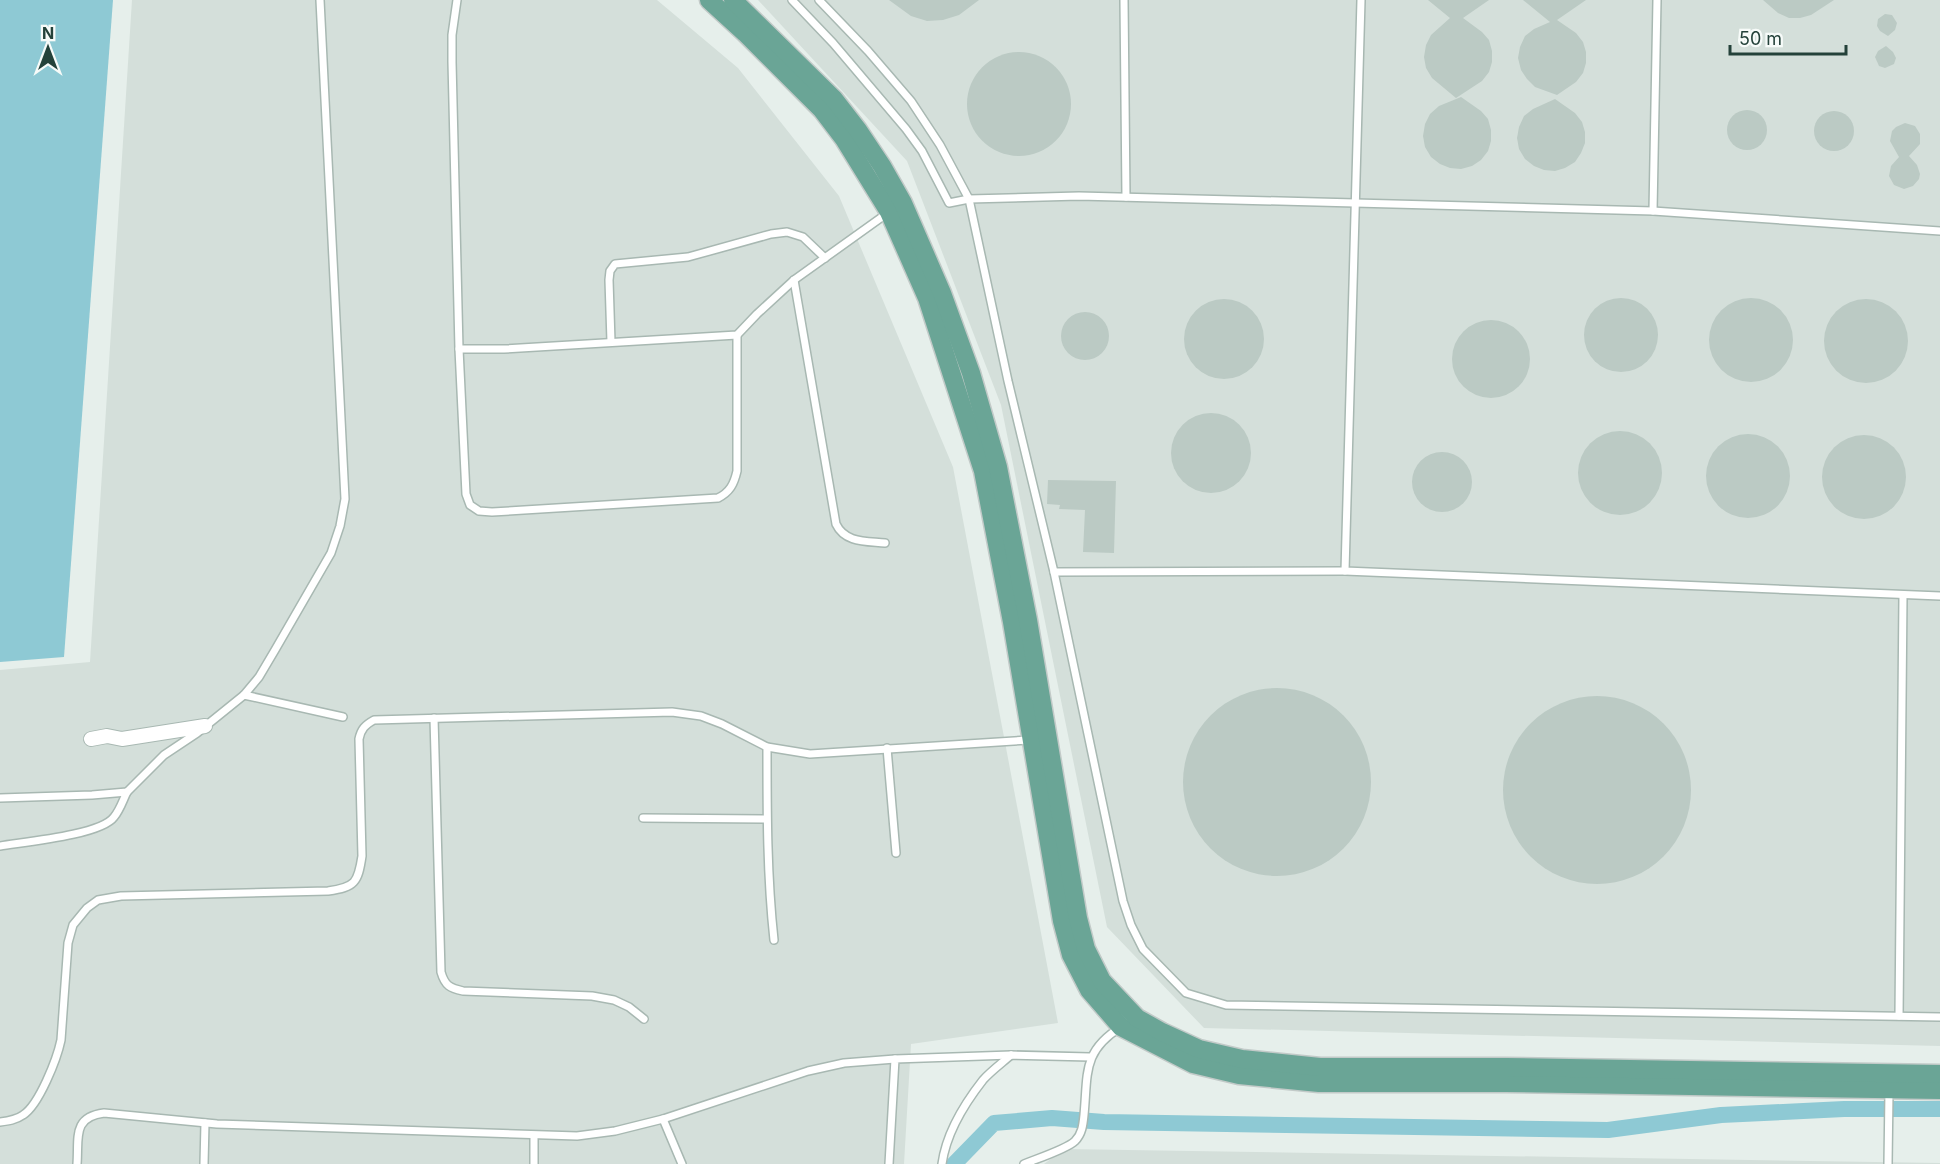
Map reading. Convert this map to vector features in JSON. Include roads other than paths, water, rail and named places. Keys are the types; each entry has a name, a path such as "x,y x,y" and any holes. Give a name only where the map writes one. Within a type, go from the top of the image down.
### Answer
{"main road":[{"path":"709,0 822,110 844,139 889,212 927,298 983,471 1012,622 1062,921 1071,955 1089,990 1129,1022 1193,1064 1239,1076 1319,1083 1506,1083 1940,1074"},
{"path":"733,0 834,99 858,130 903,203 942,293 971,373 999,467 1030,631 1078,918 1086,949 1102,981 1129,1022"},
{"path":"1732,1079 1889,1094 1940,1090"}],"street":[{"path":"91,739 107,736 122,739 205,726"}],"lane":[{"path":"0,846 82,833 101,827 114,819 127,792 164,755 244,695 259,677 331,553 340,526 345,499 320,0"},
{"path":"457,0 452,35 452,62 459,349 466,494 470,505 479,511 492,512 718,498 728,492 735,481 737,471 737,335"},
{"path":"792,0 833,43 906,129 922,151 949,203 969,199 1079,196 1355,202 1653,211 1940,231"},
{"path":"819,0 868,51 911,101 940,145 969,199 1008,381 1054,572 1123,901 1131,925 1143,949 1186,993 1226,1005 1940,1017"},
{"path":"1124,0 1126,197"},
{"path":"1345,571 1361,0"},
{"path":"1653,211 1657,0"},
{"path":"459,349 504,349 737,335 794,280 889,212"},
{"path":"611,342 609,280 610,271 615,264 688,257 771,234 788,232 802,237 825,258"},
{"path":"794,280 836,524 844,536 855,540 885,543"},
{"path":"1054,572 1345,571 1940,596"},
{"path":"1899,1016 1903,596"},
{"path":"244,695 343,717"},
{"path":"0,1122 11,1121 24,1114 41,1090 58,1056 68,943 73,925 87,908 98,900 121,896 328,891 347,888 355,882 360,872 362,856 359,739 366,724 374,720 672,712 701,716 767,747 810,754 1032,740"},
{"path":"434,718 441,972 444,982 450,988 463,992 592,996 614,1000 629,1007 644,1019"},
{"path":"767,747 766,819 774,940"},
{"path":"887,748 896,853"},
{"path":"0,798 127,792"},
{"path":"643,818 766,819"},
{"path":"1024,1164 1074,1142 1082,1131 1090,1057 1107,1035 1129,1022"},
{"path":"77,1164 80,1126 85,1118 93,1114 104,1113 205,1123 534,1136 587,1135 615,1131 663,1119 808,1071 844,1064 895,1059 1011,1055 1090,1057"},
{"path":"942,1164 951,1133 966,1104 985,1079 1011,1055"},
{"path":"889,1164 895,1059"},
{"path":"1888,1164 1889,1094"},
{"path":"663,1119 682,1164"},
{"path":"204,1164 205,1123"},
{"path":"534,1136 534,1164"}],"water":[{"path":"0,0 113,0 64,657 0,662"}],"waterway":[{"path":"954,1164 994,1123 1052,1118 1104,1122 1608,1130 1721,1115 1844,1109 1940,1109"}]}
